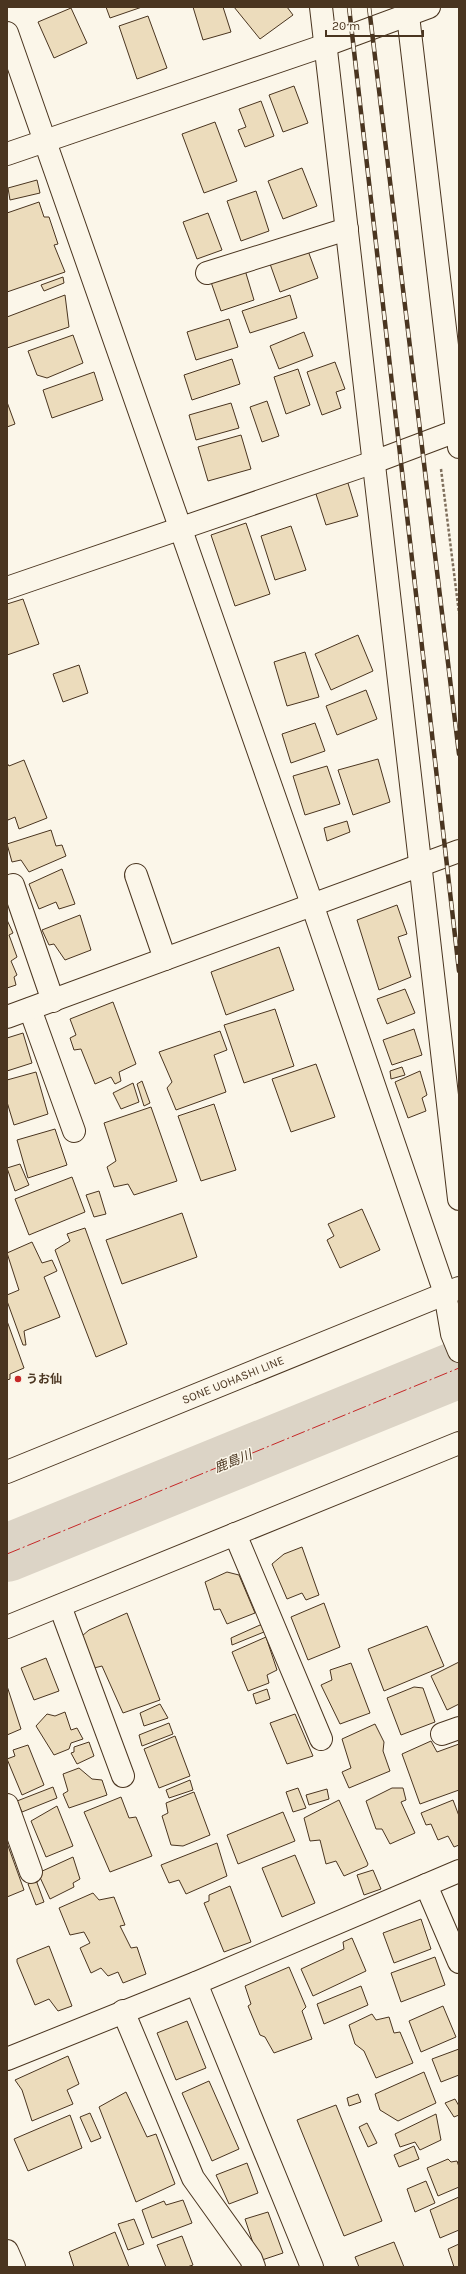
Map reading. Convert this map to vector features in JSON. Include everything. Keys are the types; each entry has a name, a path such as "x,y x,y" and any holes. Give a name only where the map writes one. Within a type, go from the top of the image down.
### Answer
{"street":[{"path":"321,7 459,1199"},
{"path":"7,154 326,45 408,10 428,7"},
{"path":"7,588 374,462 458,436 408,10"},
{"path":"7,33 312,904 452,1290 456,1343"},
{"path":"207,273 347,229"},
{"path":"7,1017 459,851"},
{"path":"136,875 164,959"},
{"path":"13,885 53,1001"},
{"path":"30,1009 74,1130"},
{"name":"SONE UOHASHI LINE","path":"7,1472 452,1290"},
{"path":"7,1627 459,1443"},
{"path":"235,1534 321,1738"},
{"path":"60,1606 123,1776"},
{"path":"7,1805 31,1872"},
{"path":"7,2059 123,2011 196,1983 459,1871"},
{"path":"426,1885 459,1962"},
{"path":"196,1983 312,2267"},
{"path":"123,2011 193,2178 251,2259 254,2267"},
{"path":"7,2250 14,2267"}],"building":[{"path":"106,7 142,7 110,18"},
{"path":"193,7 223,7 231,32 203,40"},
{"path":"234,7 287,7 293,15 260,39"},
{"path":"71,8 87,43 54,58 38,22"},
{"path":"148,16 167,68 137,79 119,26"},
{"path":"294,86 308,123 283,132 269,95"},
{"path":"261,101 274,136 245,147 238,130 246,127 239,109"},
{"path":"215,122 237,181 204,193 182,134"},
{"path":"302,168 317,206 283,219 268,181"},
{"path":"37,180 40,193 10,200 8,188"},
{"path":"256,191 269,231 241,241 227,201"},
{"path":"39,202 44,217 49,217 58,244 54,245 65,272 7,292 7,213"},
{"path":"208,213 222,250 197,259 183,222"},
{"path":"307,248 318,278 280,292 269,261"},
{"path":"245,270 254,300 221,311 211,282"},
{"path":"63,277 64,283 44,291 41,285"},
{"path":"65,295 69,327 7,348 7,317"},
{"path":"290,295 297,318 250,333 242,311"},
{"path":"229,319 238,347 196,360 187,332"},
{"path":"304,332 313,356 279,369 270,346"},
{"path":"73,335 83,363 47,378 37,375 28,351"},
{"path":"232,359 240,384 192,400 184,375"},
{"path":"335,362 345,389 336,392 341,408 322,415 307,372"},
{"path":"298,369 310,405 286,414 274,377"},
{"path":"94,372 103,400 52,418 43,390"},
{"path":"267,401 279,436 262,442 250,407"},
{"path":"7,402 15,424 7,427"},
{"path":"231,403 239,428 196,440 189,415"},
{"path":"241,435 251,469 208,481 198,447"},
{"path":"347,480 358,516 326,525 315,491"},
{"path":"246,523 270,594 235,606 211,535"},
{"path":"291,526 306,570 275,580 261,536"},
{"path":"23,599 39,644 7,655 7,604"},
{"path":"358,635 373,671 331,690 315,654"},
{"path":"305,652 319,697 287,706 274,662"},
{"path":"79,665 88,693 63,702 53,674"},
{"path":"366,690 377,719 337,735 326,706"},
{"path":"315,723 325,751 291,763 282,734"},
{"path":"378,759 390,802 353,815 338,770"},
{"path":"24,760 47,818 19,829 15,817 8,820 7,817 7,763 9,766"},
{"path":"327,766 340,804 305,815 293,776"},
{"path":"347,821 350,832 327,841 324,828"},
{"path":"51,830 56,846 62,845 66,856 29,872 21,860 12,862 7,844"},
{"path":"62,869 75,904 59,909 56,902 39,909 29,884"},
{"path":"397,905 407,934 398,937 411,977 379,990 357,920"},
{"path":"80,915 91,950 65,960 54,944 49,945 42,930"},
{"path":"7,920 13,933 9,935 17,957 11,961 17,975 14,977 16,985 7,988"},
{"path":"279,947 294,990 226,1015 211,972"},
{"path":"405,989 415,1013 387,1024 377,999"},
{"path":"113,1002 136,1064 119,1072 121,1081 115,1084 111,1077 95,1084 81,1049 74,1050 70,1038 76,1035 70,1019"},
{"path":"275,1009 294,1066 244,1083 224,1025"},
{"path":"414,1029 422,1055 392,1065 383,1040"},
{"path":"220,1031 227,1050 214,1055 226,1092 176,1110 167,1088 172,1082 159,1052"},
{"path":"23,1033 32,1063 7,1071 7,1038"},
{"path":"316,1064 335,1117 291,1132 272,1079"},
{"path":"402,1067 405,1075 391,1079 390,1071"},
{"path":"420,1071 427,1095 422,1098 426,1111 408,1118 395,1082"},
{"path":"36,1072 48,1114 14,1125 7,1102 7,1080"},
{"path":"142,1081 150,1103 144,1106 137,1084"},
{"path":"133,1083 139,1102 121,1109 113,1093"},
{"path":"214,1104 236,1170 201,1181 178,1116"},
{"path":"151,1107 177,1181 134,1195 128,1184 114,1187 107,1167 116,1161 104,1123"},
{"path":"55,1129 67,1165 28,1178 17,1140"},
{"path":"20,1164 29,1185 15,1191 7,1168"},
{"path":"72,1177 85,1212 29,1235 15,1199"},
{"path":"99,1191 106,1214 94,1217 86,1195"},
{"path":"362,1209 380,1250 340,1268 327,1240 334,1236 328,1224"},
{"path":"182,1213 197,1257 122,1284 106,1240"},
{"path":"85,1228 127,1344 96,1357 55,1250 70,1241 67,1234"},
{"path":"32,1242 42,1263 52,1260 57,1271 44,1277 60,1317 24,1331 26,1345 23,1345 7,1301 7,1295 19,1290 7,1253"},
{"path":"7,1321 24,1368 10,1374 10,1379 7,1380"},
{"path":"302,1547 319,1595 306,1600 302,1593 287,1599 272,1564 284,1554"},
{"path":"227,1572 239,1575 255,1613 227,1624 220,1609 214,1610 205,1582"},
{"path":"324,1603 340,1647 308,1660 291,1617"},
{"path":"127,1613 160,1700 123,1713 102,1666 94,1668 82,1636 89,1630"},
{"path":"260,1625 263,1626 264,1632 232,1645 231,1638"},
{"path":"427,1626 444,1666 384,1691 368,1649"},
{"path":"266,1637 277,1670 267,1675 269,1683 248,1691 232,1652"},
{"path":"46,1658 59,1691 34,1700 21,1668"},
{"path":"459,1662 459,1704 447,1710 431,1676"},
{"path":"351,1663 370,1713 340,1724 321,1685 332,1680 330,1670"},
{"path":"7,1686 21,1729 7,1735"},
{"path":"414,1687 423,1688 435,1722 401,1735 387,1698"},
{"path":"267,1689 270,1699 256,1704 253,1694"},
{"path":"160,1704 168,1718 144,1726 140,1713"},
{"path":"65,1712 71,1730 77,1728 83,1739 71,1743 69,1749 54,1755 36,1726 47,1714 55,1716"},
{"path":"295,1714 313,1756 287,1764 270,1723"},
{"path":"169,1723 173,1734 142,1746 139,1735"},
{"path":"375,1724 384,1742 383,1751 390,1771 349,1788 342,1772 351,1768 342,1739"},
{"path":"175,1736 190,1776 159,1788 144,1749"},
{"path":"431,1741 437,1752 459,1744 459,1790 420,1804 402,1754"},
{"path":"89,1742 94,1756 77,1764 71,1753 74,1752 74,1747"},
{"path":"28,1745 44,1785 22,1795 7,1759 15,1756 13,1750"},
{"path":"79,1768 92,1779 102,1780 107,1795 69,1808 63,1794 68,1791 63,1774"},
{"path":"190,1780 193,1790 169,1798 166,1790"},
{"path":"53,1787 57,1798 22,1812 17,1801"},
{"path":"298,1788 306,1808 293,1812 286,1792"},
{"path":"392,1788 403,1788 406,1800 401,1802 415,1833 390,1844 382,1829 376,1829 366,1801"},
{"path":"327,1789 329,1799 309,1805 306,1795"},
{"path":"194,1792 210,1835 183,1846 171,1845 162,1816 168,1813 166,1803"},
{"path":"121,1797 129,1818 136,1817 152,1856 110,1872 84,1812"},
{"path":"339,1800 368,1864 367,1866 344,1876 336,1861 326,1864 320,1840 310,1841 304,1818"},
{"path":"453,1800 459,1816 459,1845 454,1847 448,1836 438,1840 431,1824 426,1825 421,1813"},
{"path":"57,1806 73,1846 46,1857 31,1821"},
{"path":"283,1812 295,1841 238,1864 227,1835"},
{"path":"7,1843 24,1890 7,1897"},
{"path":"217,1843 227,1876 186,1894 179,1880 169,1883 161,1865"},
{"path":"295,1855 315,1903 282,1917 262,1868"},
{"path":"73,1857 80,1879 73,1883 74,1887 50,1899 38,1873"},
{"path":"373,1870 381,1889 364,1895 357,1875"},
{"path":"36,1880 44,1902 36,1905 28,1884"},
{"path":"230,1886 251,1942 224,1952 204,1903 209,1901 209,1895"},
{"path":"93,1893 99,1900 114,1897 125,1925 120,1926 131,1948 137,1947 146,1974 123,1983 118,1972 108,1976 101,1968 91,1973 80,1948 90,1943 84,1932 70,1935 59,1908"},
{"path":"421,1919 431,1949 394,1963 383,1933"},
{"path":"352,1938 366,1971 313,1996 301,1969 344,1949 343,1942"},
{"path":"49,1946 72,2006 58,2011 49,1999 35,2005 17,1962 17,1959"},
{"path":"435,1957 445,1985 401,2002 391,1973"},
{"path":"289,1967 306,2007 302,2011 312,2039 274,2053 265,2037 260,2035 248,2006 251,2004 245,1986"},
{"path":"361,1986 368,2005 324,2024 317,2004"},
{"path":"443,2006 456,2037 421,2052 409,2021"},
{"path":"372,2014 376,2020 389,2017 394,2033 400,2032 413,2063 376,2078 364,2051 355,2044 349,2025"},
{"path":"187,2021 206,2068 176,2080 157,2033"},
{"path":"459,2049 459,2075 441,2082 432,2059"},
{"path":"68,2056 79,2084 67,2090 73,2104 32,2121 22,2090 15,2080"},
{"path":"424,2072 436,2103 398,2121 380,2110 375,2094"},
{"path":"209,2081 239,2149 212,2161 182,2093"},
{"path":"126,2092 147,2137 156,2134 175,2184 136,2202 99,2107"},
{"path":"358,2094 361,2102 349,2106 347,2098"},
{"path":"455,2099 459,2106 459,2115 454,2117 445,2103"},
{"path":"336,2105 382,2221 344,2236 297,2120"},
{"path":"90,2113 101,2138 91,2142 80,2117"},
{"path":"436,2114 441,2140 420,2150 415,2142 400,2147 395,2134"},
{"path":"70,2115 82,2148 28,2171 14,2139"},
{"path":"367,2123 377,2143 368,2147 359,2127"},
{"path":"414,2146 419,2159 399,2167 394,2155"},
{"path":"448,2159 451,2162 457,2161 459,2167 459,2187 438,2196 427,2168"},
{"path":"247,2163 258,2193 229,2204 216,2175"},
{"path":"426,2181 435,2203 415,2212 407,2189"},
{"path":"459,2197 459,2230 440,2238 430,2210"},
{"path":"183,2200 192,2223 152,2238 142,2210 164,2201 166,2205"},
{"path":"268,2212 283,2253 259,2261 245,2219"},
{"path":"134,2219 144,2244 128,2250 118,2224"},
{"path":"115,2232 129,2267 74,2267 69,2252"},
{"path":"182,2236 193,2265 187,2267 166,2267 157,2245"},
{"path":"394,2242 404,2267 359,2267 355,2257"},
{"path":"459,2244 459,2267 454,2267 448,2249"}],"waterway":[{"name":"鹿島川","path":"7,1553 459,1369"}],"railway":[{"path":"349,7 459,971"},
{"path":"369,7 459,754"}],"power":[{"path":"7,1554 459,1368"}],"place":[{"name":"うお仙","path":"18,1379"}]}
